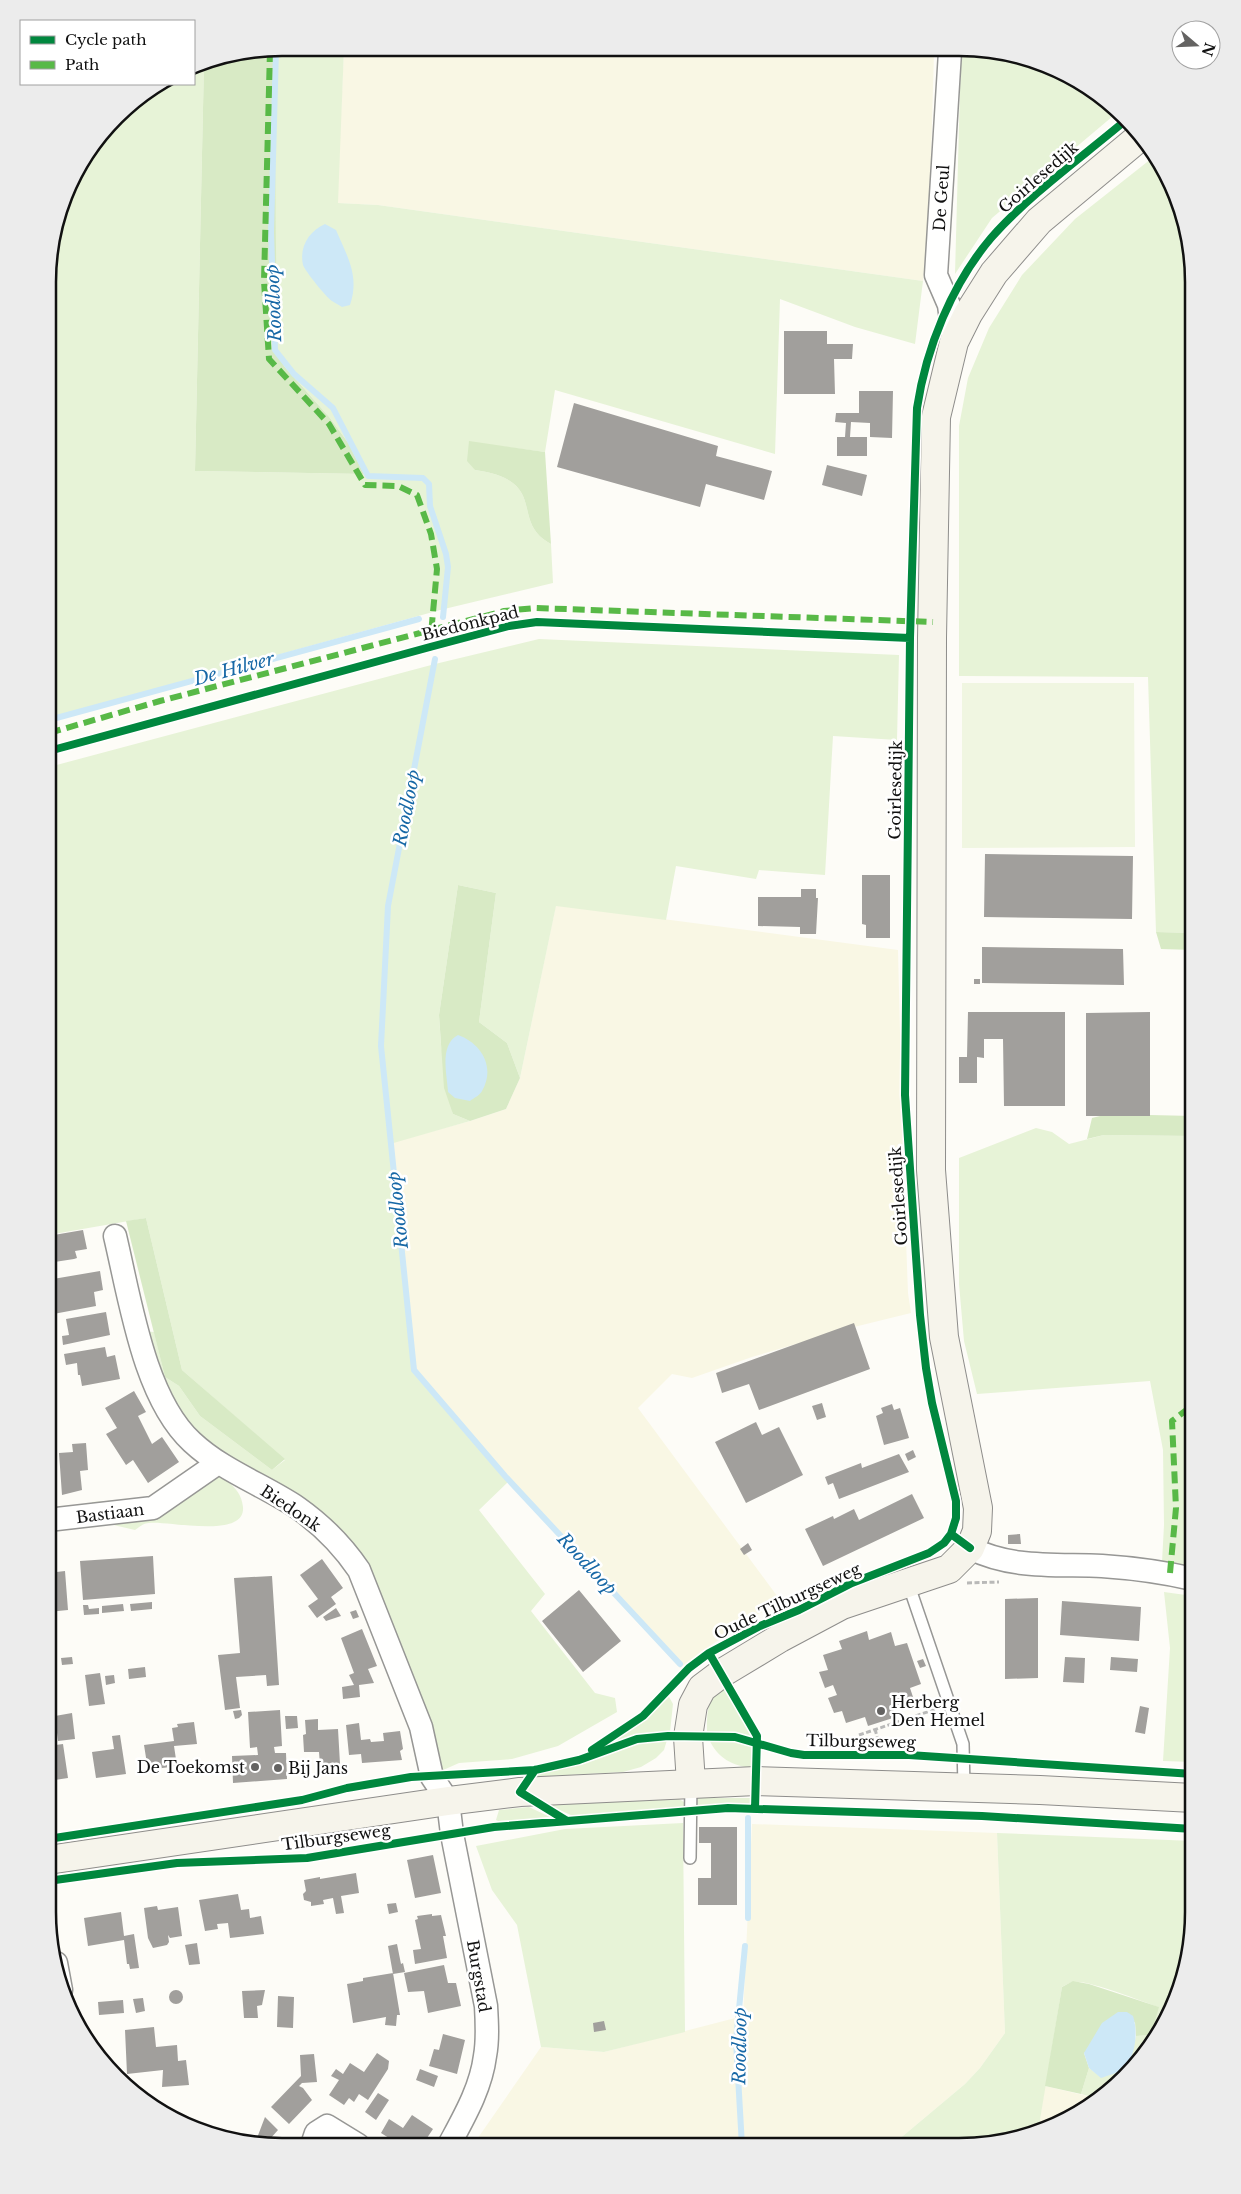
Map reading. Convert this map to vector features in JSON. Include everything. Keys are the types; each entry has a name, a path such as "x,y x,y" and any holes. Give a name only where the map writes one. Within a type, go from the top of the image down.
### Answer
{"street":[{"name":"De Geul","path":"950,56 936,275 950,305 954,342"},
{"name":"Goirlesedijk","path":"970,1548 977,1531 978,1508 944,1337 930,1170 932,638 936,417 954,342 968,314 994,273 1039,221 1135,141"},
{"name":"Biedonk","path":"115,1236 148,1372 174,1420 191,1442 218,1463 298,1508 331,1535 346,1551 359,1570 421,1727 432,1777 448,1801"},
{"name":"Bastiaan","path":"56,1519 153,1508 218,1463"},
{"path":"970,1548 989,1557 1016,1563 1103,1566 1170,1573 1185,1577"},
{"name":"Oude Tilburgseweg","path":"691,1783 688,1737 693,1705 702,1688 722,1673 780,1638 842,1604 949,1569 970,1548"},
{"name":"Tilburgseweg","path":"56,1859 520,1792 691,1783 766,1782 1185,1798"},
{"name":"Burgstad","path":"448,1801 452,1834 486,2006 487,2033 485,2058 478,2084 453,2138"},
{"path":"314,2138 316,2133 327,2126 347,2138"}],"lane":[{"path":"908,1583 963,1744 964,1788"},
{"path":"690,1858 691,1783"}],"path":[{"path":"961,1584 1025,1579 1028,1575 1030,1564"},
{"path":"859,1735 949,1704"},
{"path":"875,1730 882,1755"}],"shaded area":[{"path":"344,56 934,56 930,195 923,281 378,205 337,203"},
{"path":"556,905 898,950 903,1158 908,1293 911,1313 854,1327 752,1357 692,1378 672,1374 638,1408 783,1604 760,1613 702,1651 680,1668 497,1470 413,1371 390,1143 506,1109 520,1078"},
{"path":"752,1824 997,1833 1005,2033 980,2068 965,2084 901,2138 478,2138 541,2047 604,2052 743,2016"},
{"path":"1045,2086 1089,2096 1072,2108 1039,2123"}],"green space":[{"path":"344,56 338,203 378,205 923,281 915,344 855,327 780,299 775,454 555,390 545,452 469,442 475,470 498,475 513,483 521,492 532,524 539,535 551,544 553,583 440,610 56,716 56,282 58,252 64,224 73,196 86,169 112,133 133,112 169,86 195,85 195,74 204,70 195,471 364,474 349,444 330,418 284,366 277,347 273,57"},
{"path":"961,56 989,58 1045,73 1072,86 1113,116 992,218 955,274"},
{"path":"274,57 277,347 284,366 330,418 349,444 364,474 195,471 204,70 252,58"},
{"path":"1149,160 1173,209 1183,252 1185,282 1185,933 1156,932 1148,677 959,676 959,426 968,378 989,328 1022,275 1075,219"},
{"path":"469,441 545,452 551,544 539,535 532,524 521,492 513,483 498,475 475,470 467,461"},
{"path":"539,639 899,655 897,740 833,736 825,875 759,870 756,879 676,866 666,920 556,906 520,1078 507,1043 479,1022 496,893 458,885 439,1015 441,1045 453,1114 470,1121 390,1144 413,1371 508,1482 479,1510 545,1594 531,1611 595,1693 615,1698 617,1712 558,1746 512,1759 459,1763 441,1771 367,1565 218,1453 185,1420 160,1381 143,1331 154,1332 165,1377 179,1386 200,1416 272,1470 285,1460 182,1370 146,1218 56,1234 56,765 435,664"},
{"path":"962,683 1134,683 1135,847 962,848"},
{"path":"458,885 496,893 479,1022 507,1043 520,1078 506,1109 470,1121 453,1114 444,1088 439,1015"},
{"path":"1156,932 1185,933 1185,950 1161,949"},
{"path":"1108,1114 1185,1116 1185,1136 1104,1135 1087,1139 1092,1118"},
{"path":"1036,1128 1052,1132 1069,1144 1104,1135 1185,1136 1185,1566 1162,1562 1164,1525 1163,1450 1150,1381 977,1394 964,1341 959,1284 959,1158"},
{"path":"146,1218 182,1370 285,1459 272,1470 200,1416 179,1386 165,1377 126,1221"},
{"path":"198,1465 220,1476 238,1492 243,1507 241,1517 232,1523 219,1526 149,1523 143,1524 135,1530 92,1520 92,1502 148,1498"},
{"path":"1164,1592 1185,1595 1185,1762 1163,1761 1170,1648"},
{"path":"724,1684 752,1733 751,1737 728,1732 707,1732 709,1706 714,1696"},
{"path":"668,1695 673,1704 670,1732 647,1734 598,1749 642,1723"},
{"path":"709,1739 729,1739 752,1746 752,1768 726,1760 716,1751"},
{"path":"667,1740 664,1750 656,1758 641,1767 623,1772 532,1777 536,1773 586,1761 644,1742"},
{"path":"698,1798 753,1798 751,1804 697,1805"},
{"path":"679,1799 684,1802 686,1807 573,1816 549,1805"},
{"path":"529,1807 552,1818 496,1820 499,1810"},
{"path":"683,1823 685,2032 604,2052 541,2047 517,1925 492,1890 476,1846 565,1829"},
{"path":"997,1833 1185,1841 1183,1942 1173,1985 1153,2029 1158,2007 1089,1984 1072,1982 1067,1984 1062,1987 1039,2123 989,2136 901,2138 965,2084 980,2068 1005,2033"},
{"path":"1073,1981 1089,1984 1159,2007 1153,2028 1148,2035 1136,2036 1135,2022 1084,2053 1089,2068 1081,2094 1045,2086 1062,1987"},
{"path":"1148,2035 1119,2072 1089,2096 1081,2094 1089,2068 1101,2077 1132,2053 1136,2036"}],"water":[{"path":"325,224 336,230 351,266 354,285 350,305 342,307 329,299 311,278 303,265 302,252 306,240 314,231"},
{"path":"458,1035 479,1050 487,1065 486,1082 482,1091 470,1101 455,1098 448,1092 446,1053 452,1040"},
{"path":"1118,2012 1127,2012 1133,2016 1136,2035 1129,2061 1121,2070 1101,2078 1089,2068 1084,2053 1102,2023"}],"building":[{"path":"784,331 827,331 827,344 853,344 852,359 834,359 835,394 784,394"},
{"path":"859,391 893,391 892,438 870,437 870,423 851,422 850,437 867,437 867,456 837,456 837,437 845,437 846,423 835,422 836,413 859,413"},
{"path":"574,403 718,446 716,456 772,471 764,500 706,484 700,507 557,467"},
{"path":"827,465 867,475 862,496 822,485"},
{"path":"985,854 1133,856 1132,919 984,917"},
{"path":"862,875 890,875 890,938 866,938 866,925 862,924"},
{"path":"801,889 816,889 816,898 818,898 816,934 800,934 800,927 758,926 758,897 801,897"},
{"path":"982,947 1123,949 1124,985 982,983"},
{"path":"974,979 980,979 980,984 974,984"},
{"path":"968,1012 1065,1012 1065,1106 1004,1106 1003,1039 984,1039 984,1058 977,1057 977,1083 959,1083 959,1057 967,1057"},
{"path":"1150,1012 1150,1116 1086,1116 1086,1013"},
{"path":"83,1230 87,1249 75,1251 77,1258 56,1262 56,1235"},
{"path":"100,1271 103,1290 94,1292 96,1306 56,1314 56,1278"},
{"path":"106,1312 110,1335 63,1345 62,1336 69,1335 66,1319"},
{"path":"854,1323 870,1369 759,1410 749,1384 722,1393 716,1373"},
{"path":"105,1347 107,1357 115,1355 120,1379 82,1386 80,1375 78,1375 77,1363 66,1365 64,1354"},
{"path":"134,1391 146,1412 138,1416 152,1444 162,1437 179,1462 148,1483 133,1460 126,1465 106,1434 117,1428 105,1408"},
{"path":"822,1403 826,1417 817,1420 812,1406"},
{"path":"892,1404 894,1410 900,1408 909,1438 884,1445 876,1416 883,1413 881,1408"},
{"path":"756,1422 762,1435 779,1427 803,1475 746,1503 715,1442"},
{"path":"86,1443 88,1470 80,1471 82,1490 62,1495 59,1453 73,1452 72,1444"},
{"path":"913,1450 916,1457 908,1461 905,1454"},
{"path":"899,1454 909,1472 839,1499 833,1483 828,1485 825,1477 861,1463 862,1468"},
{"path":"912,1494 924,1518 823,1566 805,1529 833,1516 834,1519 854,1509 859,1520"},
{"path":"1020,1534 1021,1544 1008,1544 1008,1535"},
{"path":"748,1543 752,1550 744,1555 740,1549"},
{"path":"153,1556 155,1594 83,1600 80,1561"},
{"path":"322,1559 343,1588 331,1597 336,1604 317,1618 308,1606 318,1599 300,1575"},
{"path":"65,1571 68,1610 56,1611 56,1572"},
{"path":"272,1576 279,1685 267,1686 266,1675 236,1677 240,1708 225,1710 218,1655 240,1653 234,1578"},
{"path":"579,1590 621,1641 583,1672 542,1621"},
{"path":"1038,1598 1038,1678 1005,1679 1005,1599"},
{"path":"1062,1601 1141,1607 1139,1641 1060,1635"},
{"path":"152,1602 152,1609 131,1611 130,1604"},
{"path":"123,1604 124,1611 102,1613 102,1606"},
{"path":"83,1605 88,1605 89,1609 99,1608 99,1614 84,1615"},
{"path":"336,1608 341,1616 326,1621 323,1617"},
{"path":"356,1610 359,1617 353,1619 350,1612"},
{"path":"362,1629 377,1666 368,1669 374,1683 359,1685 360,1697 343,1699 342,1687 354,1685 349,1675 354,1673 341,1638"},
{"path":"867,1631 869,1640 891,1632 895,1646 907,1643 921,1684 910,1688 914,1700 892,1707 896,1717 868,1726 865,1717 846,1723 842,1711 834,1713 828,1698 837,1695 833,1685 825,1688 819,1672 828,1670 823,1655 842,1649 839,1641"},
{"path":"72,1657 73,1664 62,1665 61,1658"},
{"path":"1065,1657 1085,1658 1084,1683 1063,1682"},
{"path":"1111,1657 1138,1659 1137,1672 1110,1670"},
{"path":"923,1659 926,1666 920,1668 917,1661"},
{"path":"145,1667 146,1677 129,1679 128,1669"},
{"path":"100,1673 105,1704 89,1706 85,1675"},
{"path":"114,1675 115,1683 106,1685 105,1676"},
{"path":"1140,1706 1149,1708 1145,1734 1135,1732"},
{"path":"241,1710 242,1715 235,1719 233,1711"},
{"path":"280,1710 282,1746 274,1747 275,1753 286,1753 287,1779 233,1783 232,1756 258,1755 257,1747 250,1748 248,1712"},
{"path":"72,1713 75,1739 58,1741 56,1716"},
{"path":"285,1716 297,1716 298,1728 286,1729"},
{"path":"318,1719 318,1730 338,1729 340,1764 320,1765 319,1752 304,1752 303,1735 306,1734 305,1720"},
{"path":"194,1722 197,1744 174,1746 177,1766 148,1770 144,1745 174,1741 172,1728 178,1727 177,1724"},
{"path":"359,1723 361,1740 370,1739 371,1742 384,1741 383,1733 400,1731 403,1749 400,1751 402,1760 362,1763 361,1754 349,1755 346,1725"},
{"path":"120,1735 126,1774 96,1778 92,1752 114,1749 112,1736"},
{"path":"63,1744 68,1778 56,1780 56,1745"},
{"path":"699,1827 737,1827 737,1905 698,1905 698,1878 711,1878 711,1843 699,1843"},
{"path":"433,1855 441,1893 415,1898 407,1860"},
{"path":"356,1873 359,1893 341,1896 344,1913 336,1914 333,1898 323,1900 324,1904 311,1906 311,1902 304,1900 303,1894 306,1891 304,1880"},
{"path":"238,1894 241,1910 249,1909 250,1918 261,1916 264,1934 230,1938 228,1923 217,1924 218,1929 205,1931 199,1900"},
{"path":"396,1903 398,1912 389,1914 387,1904"},
{"path":"157,1906 158,1910 178,1907 182,1936 170,1938 168,1935 169,1942 167,1945 153,1948 148,1938 144,1908"},
{"path":"121,1912 124,1936 134,1934 139,1968 130,1969 129,1964 127,1964 124,1940 88,1946 84,1918"},
{"path":"432,1914 432,1916 441,1915 446,1936 443,1936 447,1958 415,1964 413,1950 421,1949 415,1920 418,1919 417,1916"},
{"path":"197,1943 200,1964 189,1965 185,1945"},
{"path":"397,1944 401,1964 403,1963 405,1972 393,1974 388,1946"},
{"path":"444,1965 448,1983 456,1983 461,2006 428,2013 424,1991 408,1992 404,1973"},
{"path":"393,1973 400,2015 397,2015 396,2026 385,2025 386,2017 353,2023 347,1984 363,1981 363,1978"},
{"path":"176,1990 181,1992 183,1997 181,2002 176,2004 171,2002 169,1997 171,1992"},
{"path":"265,1990 262,2005 257,2006 258,2018 244,2018 242,1991"},
{"path":"278,1996 294,1997 293,2028 277,2027"},
{"path":"143,1998 145,2011 136,2013 133,1999"},
{"path":"123,2000 124,2013 99,2015 98,2002"},
{"path":"604,2021 606,2030 594,2032 593,2023"},
{"path":"154,2027 156,2047 177,2045 178,2061 186,2060 189,2085 162,2087 163,2070 127,2074 125,2030"},
{"path":"443,2034 465,2040 457,2074 429,2066 434,2049 439,2050"},
{"path":"377,2053 389,2061 388,2069 368,2100 359,2094 354,2102 349,2098 344,2105 329,2095 339,2080 331,2076 336,2069 343,2074 350,2063 364,2072"},
{"path":"314,2054 317,2082 302,2083 299,2086 303,2088 312,2100 289,2124 271,2107 301,2076 300,2055"},
{"path":"420,2069 438,2076 434,2087 416,2080"},
{"path":"378,2093 389,2100 376,2120 365,2112"},
{"path":"412,2115 433,2129 427,2138 389,2138 381,2133 389,2119 403,2128"},
{"path":"265,2117 278,2130 272,2137 258,2136"}],"waterway":[{"name":"Roodloop","path":"276,56 271,232 275,350 294,374 333,408 368,476 423,478 429,484 430,506 446,554 448,567 443,617"},
{"name":"De Hilver","path":"56,718 419,619"},
{"name":"Roodloop","path":"435,659 388,906 381,1046 414,1370 505,1476 680,1664"},
{"name":"Roodloop","path":"748,1818 748,1918"},
{"name":"Roodloop","path":"742,2138 736,2041 745,1946"}],"marked path":[{"path":"270,57 264,281 269,359 329,424 365,485 398,486 417,495 431,534 437,569 431,634"},
{"path":"56,731 160,701 504,611 535,608 933,622"},
{"path":"1170,1573 1176,1508 1172,1421 1185,1411"}],"cycle path":[{"path":"951,1534 956,1518 956,1501 932,1403 926,1368 920,1315 905,1095 910,638 917,408 921,385 934,340 953,296 977,256 991,238 1022,206 1121,124"},
{"name":"Biedonkpad","path":"56,749 509,626 537,622 910,638"},
{"path":"592,1750 643,1716 689,1668 709,1653 760,1626 799,1610 852,1583 929,1553 944,1543 951,1534 970,1548"},
{"path":"709,1653 757,1736 755,1809"},
{"path":"56,1838 302,1800 347,1788 411,1777 535,1770 579,1760 637,1739 668,1736 735,1737 804,1755 909,1755 1185,1773"},
{"path":"535,1770 520,1792 567,1821"},
{"path":"56,1880 177,1863 307,1858 494,1827 728,1808 982,1816 1185,1829"}],"place":[{"name":"Herberg Den Hemel","path":"881,1711"},
{"name":"De Toekomst","path":"255,1767"},
{"name":"Bij Jans","path":"278,1768"}]}
